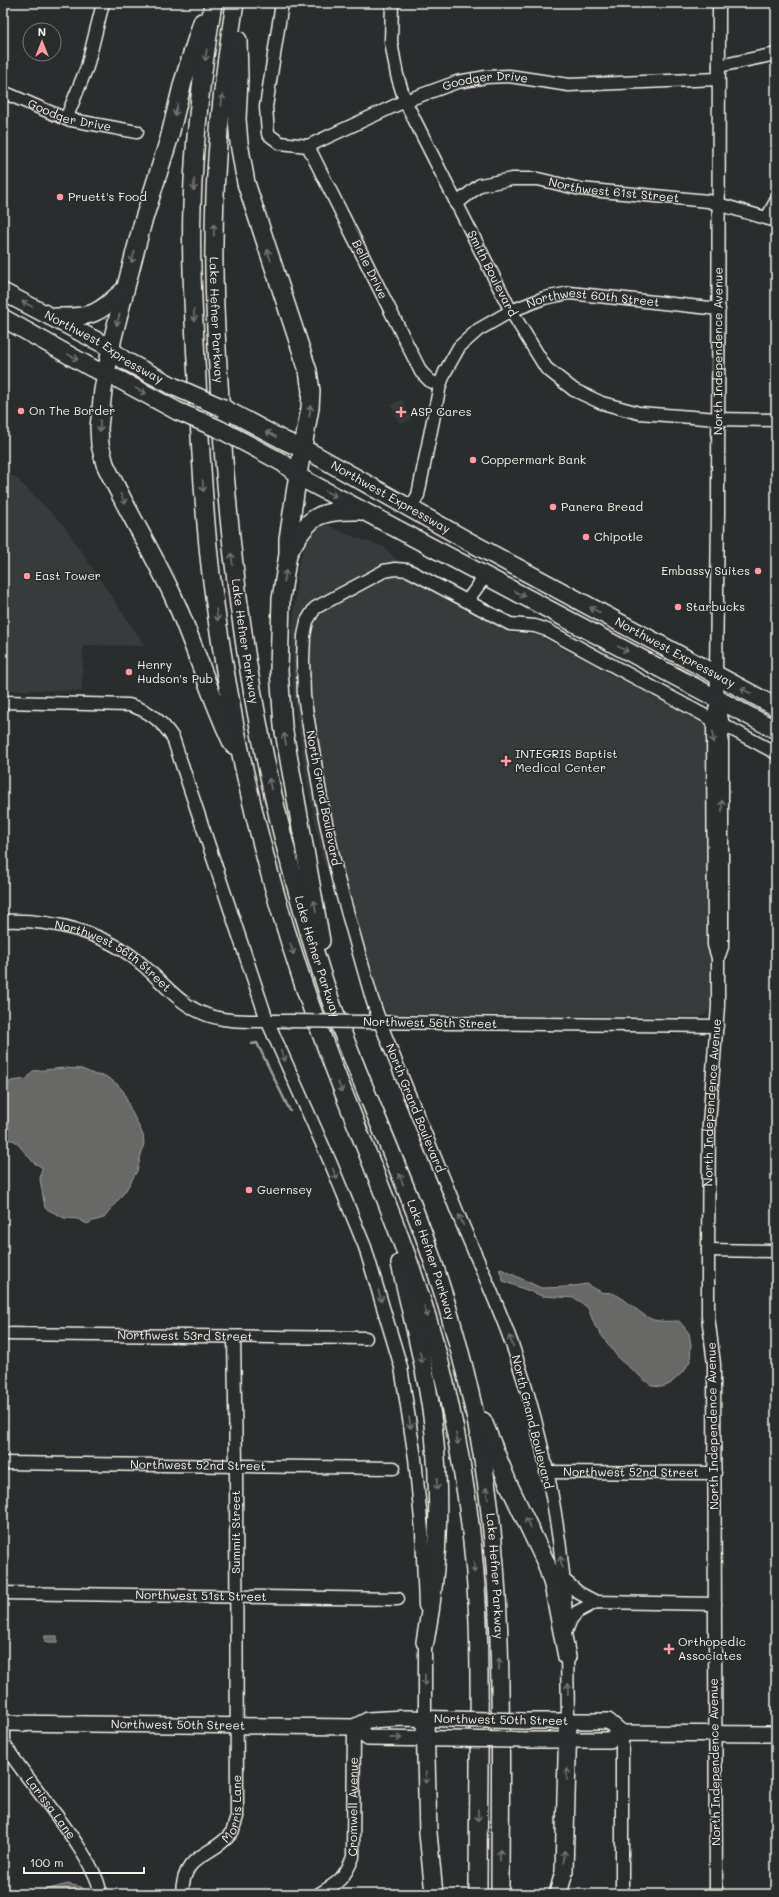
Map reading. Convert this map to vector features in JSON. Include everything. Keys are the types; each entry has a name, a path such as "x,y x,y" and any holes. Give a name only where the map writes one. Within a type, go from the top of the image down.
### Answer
{"highway":[{"path":"208,3 124,290 106,374 99,428 100,446 106,464 172,595 195,650 216,709 244,768"},
{"name":"Lake Hefner Parkway","path":"213,3 202,82 194,182 192,266 205,510 211,573 225,669 244,768 270,875 302,982 361,1139 406,1250 437,1349 456,1437 468,1510 478,1621 478,1894"},
{"path":"236,3 239,79 237,119 242,165 252,203 308,371 311,391 310,408 288,539 288,554 281,599 279,644 283,726 303,832 331,1000"},
{"name":"Lake Hefner Parkway","path":"236,3 220,109 215,178 214,307 229,530 245,656 262,750 286,852 331,1000 374,1115 423,1233 452,1325 466,1376 486,1480 496,1563 499,1629 500,1894"},
{"path":"51,316 78,318 89,316 107,306 124,290"},
{"name":"Northwest Expressway","path":"3,292 111,349 124,360 175,387 302,449 530,576 776,707"},
{"name":"Northwest Expressway","path":"3,318 190,418 219,429 242,441 283,463 298,474 363,511 776,730"},
{"path":"288,554 303,529 319,516 340,510 363,511"},
{"path":"386,522 456,547 461,547 468,541"},
{"path":"486,575 492,571 498,570 530,576"},
{"path":"385,1196 423,1366 434,1432 437,1518 431,1612 425,1642"},
{"path":"466,1376 508,1483 546,1563 553,1585 568,1657"},
{"path":"425,1719 428,1833 434,1894"},
{"path":"558,1894 564,1872 568,1721"}],"main road":[{"name":"Northwest 50th Street","path":"3,1723 354,1727 368,1720 451,1719 608,1721 622,1733"},
{"name":"Northwest 50th Street","path":"354,1727 368,1738 425,1739 568,1741 610,1740 622,1733 776,1734"}],"street":[{"path":"66,119 87,67 103,3"},
{"path":"282,3 266,107 268,134 280,143 308,146"},
{"name":"Smith Boulevard","path":"392,3 391,42 397,74 406,101 456,204 511,311 546,368 574,390 602,403 639,413 718,419 776,420"},
{"name":"North Independence Avenue","path":"716,1894 714,1364 708,1311 708,1123 717,1026 718,958 722,947 717,722 718,699 716,674 719,3"},
{"path":"718,66 776,54"},
{"name":"Goodger Drive","path":"308,146 406,101 456,82 486,77 509,76 568,85 718,79"},
{"name":"Goodger Drive","path":"3,92 66,119 137,132"},
{"name":"Belle Drive","path":"308,146 421,372 430,381 440,386"},
{"name":"Northwest 61st Street","path":"456,204 480,185 512,179 538,179 580,189 708,201 771,220"},
{"path":"771,220 776,201"},
{"name":"Northwest 60th Street","path":"410,509 418,495 440,386 445,372 459,347 478,330 511,311 544,298 570,293 718,309"},
{"name":"North Grand Boulevard","path":"467,600 416,573 408,570 395,569 384,571 315,608 307,621 304,636 304,696 321,799 338,879 372,999 453,1202 499,1310 529,1399 554,1507 564,1580 568,1657 568,1721"},
{"path":"486,575 467,600 510,624 535,626 547,630 776,753"},
{"path":"3,702 129,705 146,711 160,721 173,738 267,1020 331,1164 365,1247 401,1366 416,1465 422,1531 425,1642 425,1719"},
{"name":"Northwest 56th Street","path":"3,921 54,924 94,936 111,944 143,965 178,998 200,1012 226,1019 717,1026"},
{"path":"708,1250 776,1251"},
{"name":"Northwest 53rd Street","path":"3,1334 366,1338"},
{"name":"Summit Street","path":"234,1337 237,1726"},
{"name":"Northwest 52nd Street","path":"3,1463 394,1468"},
{"name":"Northwest 52nd Street","path":"546,1472 715,1473"},
{"path":"564,1580 579,1593 596,1602 715,1604"},
{"name":"Northwest 51st Street","path":"3,1593 236,1595 398,1599"},
{"path":"566,1632 571,1619 577,1612 596,1602"},
{"name":"Larissa Lane","path":"3,1723 4,1744 49,1803 88,1863 100,1889 100,1894"},
{"name":"Morris Lane","path":"182,1894 182,1882 187,1870 195,1860 226,1838 232,1831 235,1824 237,1812 237,1726"},
{"name":"Cromwell Avenue","path":"319,1894 338,1884 347,1872 353,1857 354,1727"},
{"path":"622,1733 622,1894"}],"shaded area":[{"name":"ASP Cares","path":"402,399 411,419 400,424 391,405"},
{"path":"3,470 15,477 62,523 145,646 83,645 82,691 3,690"},
{"name":"INTEGRIS Baptist Medical Center","path":"322,523 349,535 384,547 398,561 405,576 435,590 512,633 538,635 704,724 708,729 710,1009 706,1014 699,1017 392,1014 386,1012 322,857 307,785 293,693 292,638 298,568 306,541 314,529"},
{"path":"64,1068 82,1069 96,1075 105,1076 117,1084 124,1092 143,1135 144,1143 137,1171 126,1190 104,1218 87,1224 78,1219 64,1218 45,1208 40,1179 42,1167 34,1163 15,1141 3,1138 3,1086 11,1081 27,1079 33,1071"},
{"path":"499,1268 541,1288 568,1287 587,1284 603,1293 615,1294 641,1313 654,1320 679,1321 689,1333 691,1345 690,1361 684,1371 670,1384 662,1387 652,1386 619,1359 595,1326 588,1308 575,1298 542,1296 503,1281"},
{"path":"45,1636 57,1636 57,1642 45,1642"},
{"path":"68,1884 82,1887 86,1894 29,1894"}],"waterway":[{"path":"252,1044 257,1043 290,1111"}],"place":[{"name":"Pruett's Food","path":"60,197"},
{"name":"On The Border","path":"21,411"},
{"name":"ASP Cares","path":"401,412"},
{"name":"Coppermark Bank","path":"473,460"},
{"name":"Panera Bread","path":"553,507"},
{"name":"Chipotle","path":"586,537"},
{"name":"Embassy Suites","path":"758,571"},
{"name":"East Tower","path":"27,576"},
{"name":"Starbucks","path":"678,607"},
{"name":"Henry Hudson's Pub","path":"129,672"},
{"name":"INTEGRIS Baptist Medical Center","path":"506,761"},
{"name":"Guernsey","path":"249,1190"},
{"name":"Orthopedic Associates","path":"669,1649"}]}
